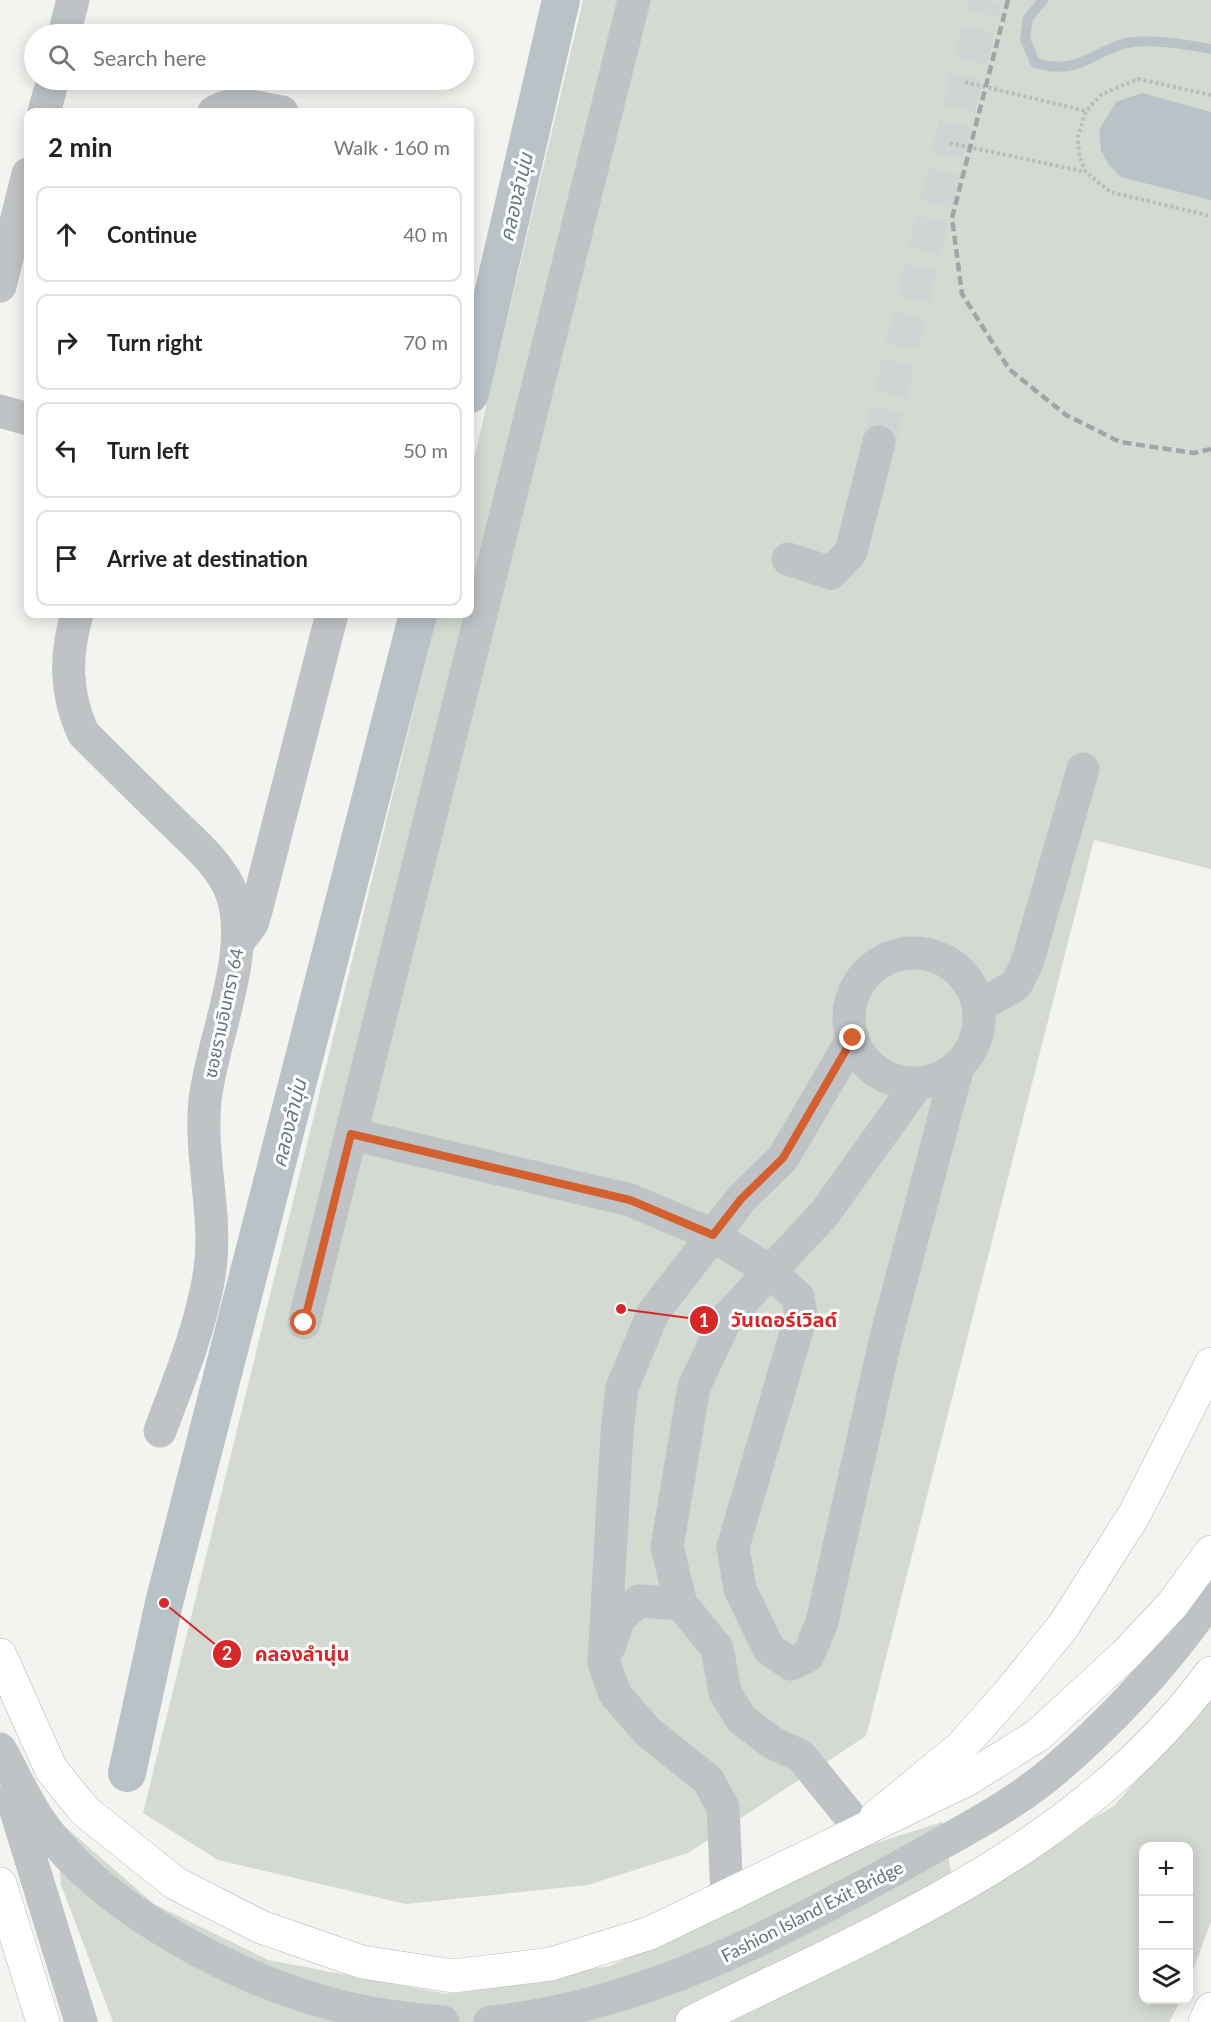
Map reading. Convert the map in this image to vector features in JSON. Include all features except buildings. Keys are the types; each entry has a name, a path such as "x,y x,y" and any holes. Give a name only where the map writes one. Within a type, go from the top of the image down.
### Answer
{"main road":[{"path":"860,1829 961,1747 1009,1693 1064,1625 1134,1515 1211,1364"},
{"path":"0,1655 51,1770 85,1811 175,1883 261,1927 362,1962 453,1976 551,1964 650,1933 860,1829 966,1780 1038,1735 1125,1655 1172,1605 1211,1552"},
{"path":"692,2022 951,1893 1064,1822 1108,1786 1187,1706 1211,1673"},
{"path":"0,1884 43,2022"},
{"path":"1205,2022 1211,2009"}],"street":[{"path":"67,24 73,0"},
{"path":"304,1323 634,0"},
{"path":"45,108 50,90"},
{"path":"221,108 241,104 262,108"},
{"path":"0,286 24,190"},
{"path":"0,411 24,418"},
{"path":"788,559 831,573 851,552 879,442"},
{"name":"ซอยรามอินทรา 64","path":"76,618 70,636 67,668 73,710 83,733 212,861 229,888 238,916 239,941 211,1061 205,1102 206,1182 213,1242 210,1274 201,1320 160,1431"},
{"path":"239,941 252,924 256,911 331,618"},
{"path":"979,1006 1016,985 1028,960 1083,769"},
{"path":"920,953 940,958 958,969 972,986 979,1006 979,1028 972,1049 958,1066 939,1078 918,1083 897,1080 878,1071 862,1056 853,1038 849,1016 853,996 863,977 879,963 898,954 920,953"},
{"path":"727,1895 723,1807 708,1780 648,1732 615,1694 604,1662 617,1432 622,1388 653,1313 741,1199 783,1158 853,1038"},
{"path":"351,1134 630,1200 713,1235 769,1271 798,1297 801,1316 733,1547 740,1589 769,1649 791,1664 808,1656 822,1622 886,1337 958,1066"},
{"path":"860,1829 801,1756 773,1743 741,1719 725,1692 717,1648 681,1604 667,1547 694,1387 726,1318 824,1214 918,1083"},
{"name":"Fashion Island Exit Bridge","path":"490,2022 528,2018 586,2007 637,1991 761,1940 957,1835 1017,1799 1056,1770 1139,1690 1211,1598"},
{"path":"604,1662 619,1618 639,1601 681,1604"},
{"path":"0,1749 44,1827 74,1862 114,1896 159,1927 233,1968 284,1989 340,2006 402,2018 442,2022"},
{"path":"0,1759 81,2022"}],"path":[{"path":"1211,95 1138,79 1102,94 1086,111 1078,136 1079,156 1086,172 1110,192 1211,216"},
{"path":"965,82 1086,111"},
{"path":"950,143 1086,172"}],"shaded area":[{"path":"583,0 1211,0 1211,869 1094,840 866,1736 688,1853 588,1885 406,1904 218,1860 143,1813 436,618 474,618 474,458"},
{"path":"1142,93 1211,112 1211,200 1121,177 1109,165 1101,151 1099,130 1116,102"},
{"path":"1211,1695 1211,1922 1193,1970 1193,1842 1139,1842 1139,2004 1179,2004 1169,2022 113,2022 61,1885 55,1818 154,1904 268,1960 447,1994 610,1966 842,1854 942,1822 956,1900 1114,1806"}],"waterway":[{"name":"คลองลำนุ่น","path":"474,377 561,0"},
{"path":"1043,0 1028,18 1025,39 1035,63 1061,67 1072,65 1123,44 1143,41 1167,42 1211,49"},
{"name":"คลองลำนุ่น","path":"127,1773 164,1603 417,618"}],"tunnel":[{"path":"879,442 985,0"}],"railway":[{"path":"1008,0 952,218 962,294 1009,369 1066,415 1120,442 1194,453 1211,449"}],"place":[{"name":"วันเดอร์เวิลด์","path":"621,1309"},
{"name":"คลองลำนุ่น","path":"164,1603"}],"route":[{"path":"304,1323 351,1134 630,1200 713,1235 741,1199 783,1158 853,1038"}]}
